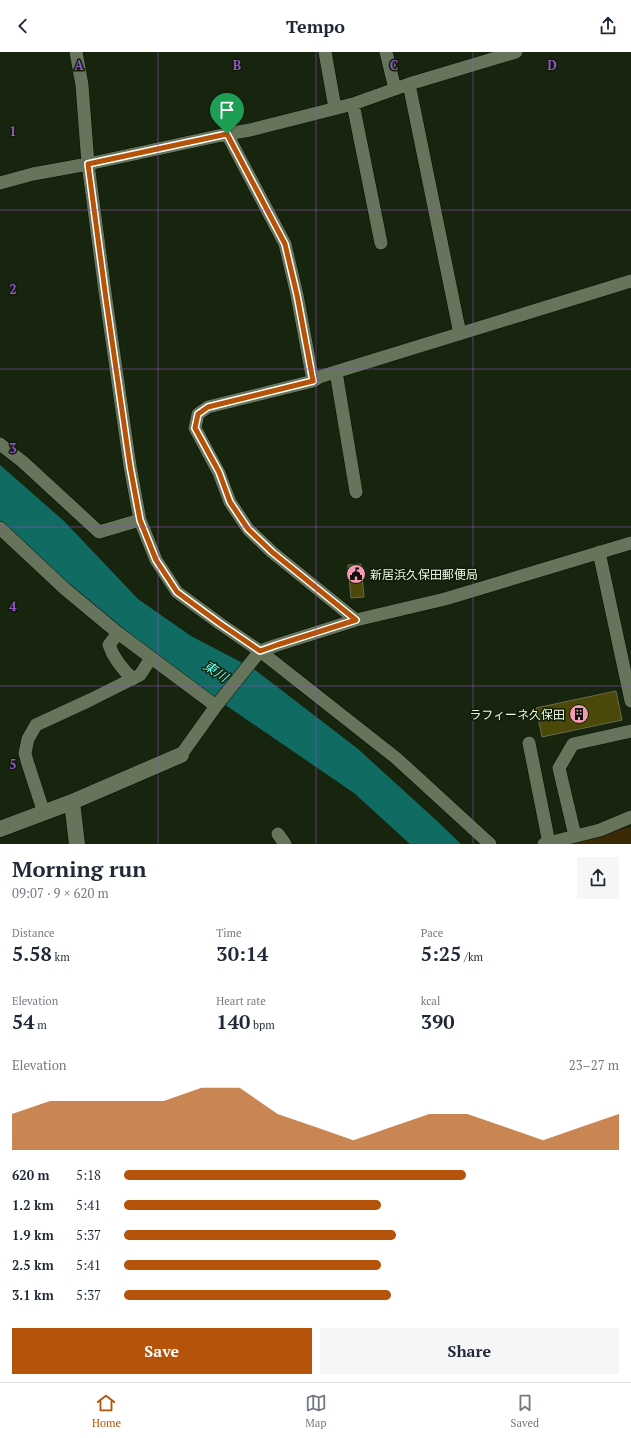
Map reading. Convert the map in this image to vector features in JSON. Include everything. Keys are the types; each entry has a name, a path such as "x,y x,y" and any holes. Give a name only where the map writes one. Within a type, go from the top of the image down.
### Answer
{"street":[{"path":"76,52 82,85 88,164 130,466 140,520 156,560 177,592 219,623 257,656 396,758 490,844"},
{"path":"325,52 335,108"},
{"path":"386,52 395,89"},
{"path":"0,183 33,174 250,130 353,104 409,84 516,52"},
{"path":"409,84 460,334"},
{"path":"353,104 381,243"},
{"path":"227,134 285,244 297,295 313,381"},
{"path":"356,620 272,552 248,529 230,502 219,472 195,428 198,414 208,407 313,381 319,377 631,281"},
{"path":"336,372 356,492"},
{"path":"0,444 24,462 99,532 140,520"},
{"path":"0,528 65,589 118,633 217,705"},
{"path":"0,829 72,802 181,755 217,705 257,656 277,645 356,620 445,599 631,543"},
{"path":"599,552 631,701"},
{"path":"118,633 109,646 113,655 125,672 133,679"},
{"path":"44,812 25,753 28,739 36,725 140,675 151,658"},
{"path":"575,836 559,768 573,744 631,731"},
{"path":"529,742 547,843 600,830 631,817"},
{"path":"72,802 77,844"}],"shaded area":[{"path":"631,827 631,844 575,844 575,841"}],"water":[{"name":"東川","path":"0,465 64,521 138,599 191,636 254,669 358,749 461,844 410,844 354,793 138,643 34,555 0,523"}],"building":[{"path":"361,564 364,597 351,598 348,565"},
{"name":"ラフィーネ久保田","path":"616,691 622,720 542,737 536,708"}],"place":[{"name":"新居浜久保田郵便局","path":"356,574"},
{"name":"ラフィーネ久保田","path":"579,714"}],"route":[{"path":"227,134 285,244 297,295 313,381 208,407 198,414 195,428 219,472 230,502 248,529 272,552 356,620 260,651 177,592 156,560 140,520 130,466 88,164 227,134"}]}
